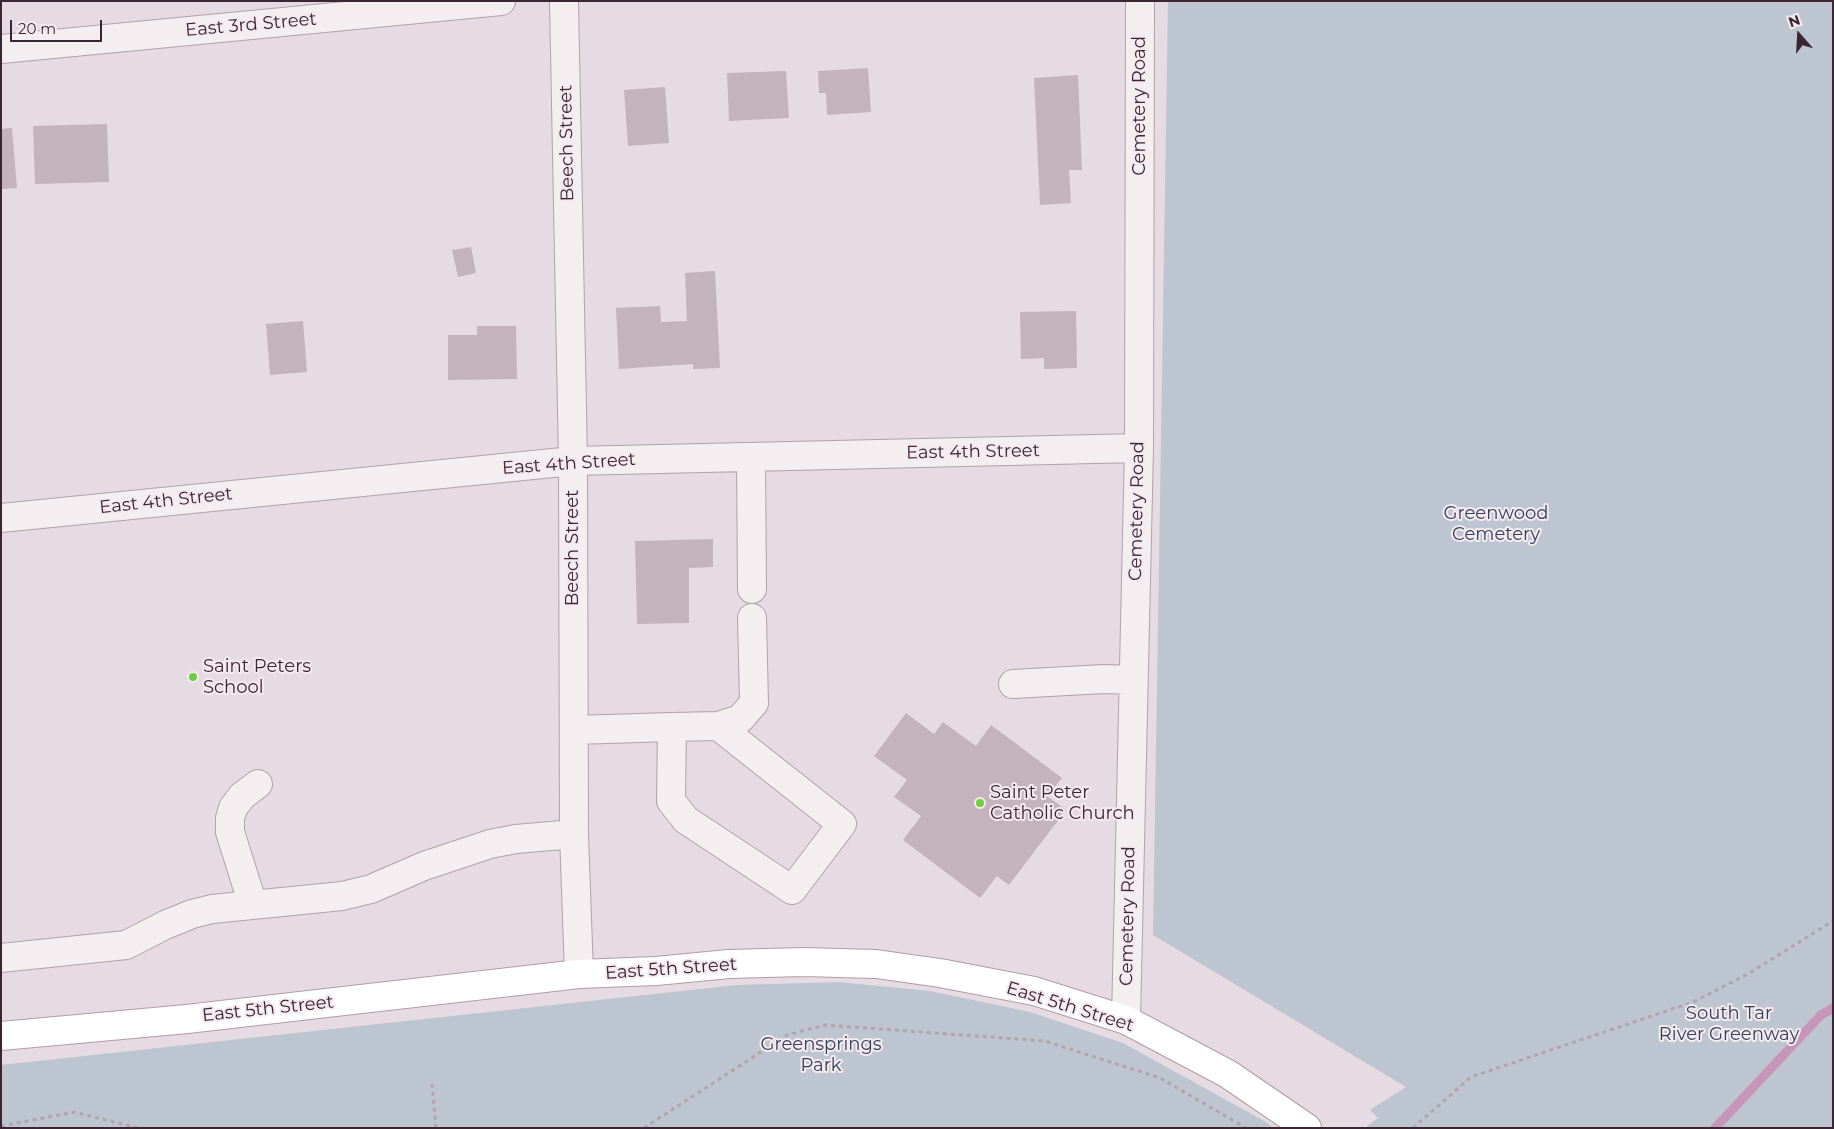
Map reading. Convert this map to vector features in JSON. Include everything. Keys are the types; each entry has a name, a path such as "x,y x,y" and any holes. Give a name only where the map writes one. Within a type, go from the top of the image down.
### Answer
{"main road":[{"name":"East 5th Street","path":"1,1036 187,1019 579,974 803,962 876,964 940,973 1034,991 1126,1020 1228,1074 1307,1128"}],"street":[{"name":"East 3rd Street","path":"1,49 501,1"},
{"name":"Beech Street","path":"564,1 573,460 574,834 579,974"},
{"name":"Cemetery Road","path":"1126,1020 1138,448 1140,1"},
{"name":"East 4th Street","path":"1,518 573,460 1138,448"},
{"path":"751,457 752,589"},
{"path":"574,730 718,726 740,719 754,703 752,618"},
{"path":"1013,684 1104,679 1133,680"},
{"path":"672,727 671,801 686,820 792,890 842,824 718,726"},
{"path":"253,905 230,832 230,818 233,808 242,796 258,784"},
{"path":"1,958 126,946 165,925 192,914 212,909 342,896 371,889 424,866 490,844 516,839 574,834"}],"path":[{"path":"1413,1128 1471,1077 1693,1002 1748,974 1833,921"},
{"path":"644,1128 787,1036 825,1025 1045,1041 1160,1078 1246,1128"},
{"path":"432,1084 436,1128"},
{"path":"1,1126 74,1112 138,1128"}],"green space":[{"name":"Greenwood Cemetery","path":"1168,1 1833,1 1833,1128 1365,1128 1378,1118 1370,1110 1406,1087 1153,935"},
{"name":"Greensprings Park","path":"838,982 930,991 1030,1012 1123,1043 1266,1122 1273,1128 1,1128 1,1065 737,985"}],"building":[{"path":"868,68 871,112 827,115 826,93 819,93 818,71"},
{"path":"786,71 789,118 729,121 727,73"},
{"path":"1078,75 1082,170 1069,170 1071,203 1040,205 1034,78"},
{"path":"665,87 669,143 628,146 624,90"},
{"path":"107,124 109,182 35,184 33,126"},
{"path":"12,128 17,188 1,189 1,129"},
{"path":"471,247 476,273 458,277 452,250"},
{"path":"715,271 720,368 693,369 693,364 619,369 616,308 660,306 661,322 687,321 685,273"},
{"path":"1076,311 1077,368 1044,369 1044,358 1021,359 1020,312"},
{"path":"303,321 307,372 270,375 266,324"},
{"path":"477,326 516,326 517,379 448,380 448,335 477,335"},
{"path":"713,539 713,567 689,568 689,623 637,624 635,541"},
{"name":"Saint Peter Catholic Church","path":"906,713 934,734 943,722 976,746 991,725 1062,778 1047,796 1066,810 1009,885 997,876 980,898 903,840 921,816 894,797 907,780 874,756"}],"waterway":[{"path":"1715,1128 1821,1015 1833,1008"}],"place":[{"name":"Saint Peters School","path":"193,677"},
{"name":"Saint Peter Catholic Church","path":"980,803"}],"park label":[{"name":"South Tar River Greenway","path":"1729,1024"}]}
